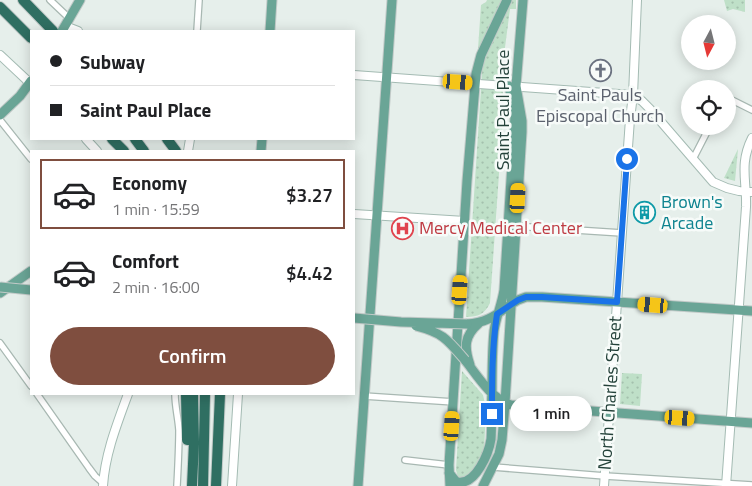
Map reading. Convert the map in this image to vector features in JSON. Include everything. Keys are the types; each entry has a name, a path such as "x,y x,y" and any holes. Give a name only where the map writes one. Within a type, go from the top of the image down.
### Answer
{"highway":[{"path":"24,0 60,27"},
{"path":"0,7 30,37"},
{"path":"113,140 123,150"},
{"path":"186,395 188,486"},
{"path":"192,486 194,442 193,395"},
{"path":"203,486 205,395"},
{"path":"216,486 220,395"}],"main road":[{"path":"74,30 60,27 80,0"},
{"path":"270,30 272,0"},
{"path":"358,486 392,0"},
{"path":"450,486 449,469 476,74 481,55 508,0"},
{"name":"Saint Paul Place","path":"449,469 457,483 462,485 471,484 478,476 491,439 494,339 497,314 504,290 522,132 522,121 512,86 523,0"},
{"name":"North Charles Street","path":"604,486 633,95 637,0"},
{"path":"0,54 30,82"},
{"path":"355,75 633,95 642,101 713,182 728,188 748,191"},
{"path":"0,115 30,84"},
{"path":"726,485 748,191 744,176 744,161 752,138"},
{"path":"87,140 96,150"},
{"path":"355,214 465,221"},
{"name":"Saint Paul Place","path":"484,486 499,454 501,444 512,304 512,226"},
{"path":"0,294 30,271"},
{"path":"0,287 30,290"},
{"path":"355,317 401,322 479,323 486,321 522,298 532,297 752,311"},
{"path":"497,314 506,328 509,337"},
{"path":"401,322 427,329 449,341 492,392 505,403 511,405 752,424"},
{"path":"468,363 467,340 471,330 479,323"},
{"path":"103,485 110,443 128,395"},
{"path":"232,486 238,395"}],"street":[{"path":"50,0 60,27"},
{"path":"197,30 199,0"},
{"path":"736,102 752,110"},
{"path":"0,120 30,158"},
{"path":"694,159 706,135"},
{"path":"512,226 622,233"},
{"path":"355,317 369,317"},
{"path":"0,343 30,385"},
{"path":"38,395 103,485"},
{"path":"175,395 179,430 177,486"},
{"path":"364,396 454,402"},
{"path":"405,460 449,469"},
{"path":"493,466 726,485 752,485"}],"green space":[{"path":"487,0 516,0 516,9 510,9 501,78 504,102 490,303 481,314 466,317 482,74 478,49 481,5"},
{"path":"724,0 745,0 745,12 733,9 727,11"},
{"path":"738,149 735,181 724,178"},
{"path":"462,371 483,395 486,408 484,452 474,475 462,479 458,477 456,470"},
{"path":"622,373 642,374 640,406 620,404"}],"place":[{"name":"Saint Pauls Episcopal Church","path":"600,70"},
{"name":"Brown's Arcade","path":"645,212"},
{"name":"Mercy Medical Center","path":"403,228"}],"route":[{"path":"492,414 494,331 497,314 526,297 617,302 627,159"}]}
